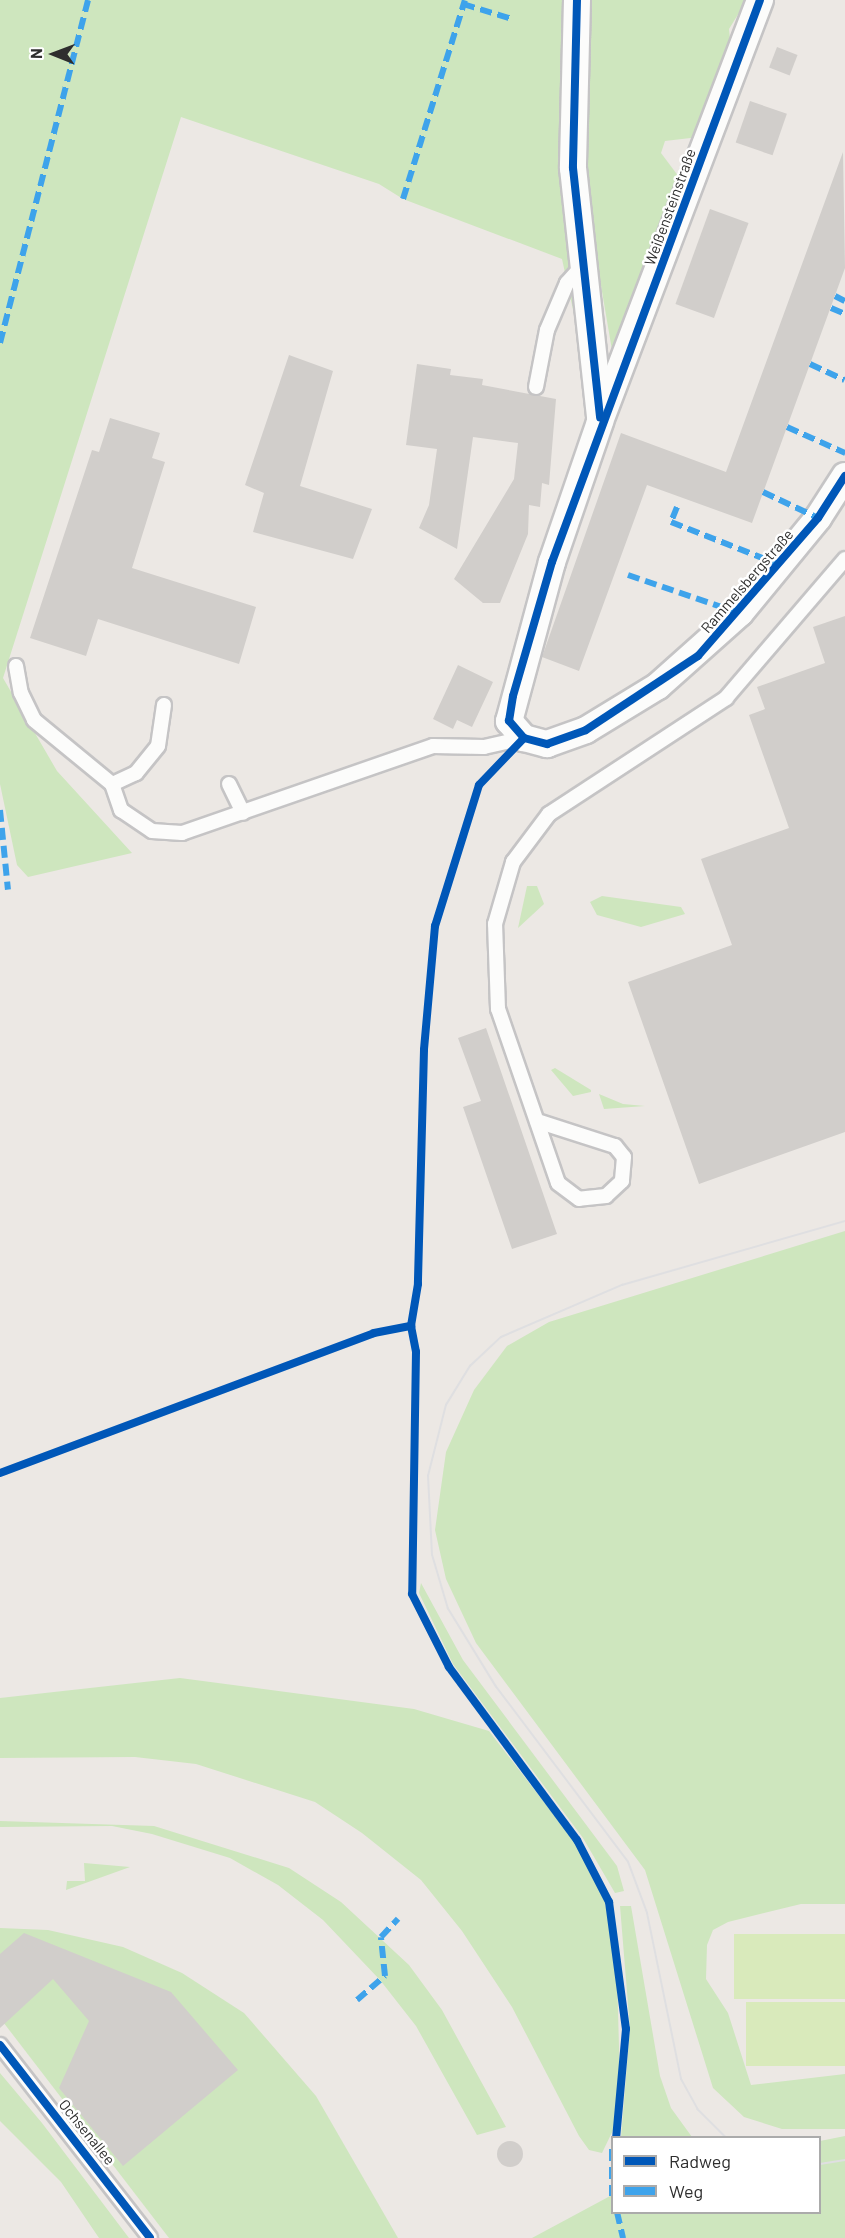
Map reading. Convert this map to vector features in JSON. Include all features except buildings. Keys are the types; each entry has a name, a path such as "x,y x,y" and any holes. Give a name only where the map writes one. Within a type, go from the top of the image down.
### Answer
{"street":[{"name":"Weißensteinstraße","path":"577,0 573,168 585,263 600,422"},
{"name":"Weißensteinstraße","path":"524,738 509,721 513,696 600,422 760,0"},
{"name":"Rammelsbergstraße","path":"524,738 547,744 586,730 698,656 818,518 845,476"}],"lane":[{"path":"536,387 547,330 567,283 585,263"},
{"path":"537,1121 615,1146 624,1157 622,1181 606,1196 579,1199 558,1184 498,1010 493,969 495,924 513,862 549,814 726,698 845,559"},
{"path":"16,666 21,693 34,720 112,784 121,810 152,831 182,833 434,746 484,747 524,738"},
{"path":"112,784 136,773 158,746 164,705"},
{"path":"229,784 243,813"},
{"name":"Ochsenallee","path":"0,2045 150,2238"}],"green space":[{"path":"0,0 568,0 565,185 590,388 562,259 403,199 379,184 181,117 3,678 57,771 132,853 28,877 17,865 0,784"},
{"path":"586,0 747,0 729,29 732,59 699,137 665,141 661,153 679,177 628,308 614,362 581,168"},
{"path":"527,886 537,886 544,904 518,928"},
{"path":"602,896 681,907 685,914 641,927 597,915 590,902"},
{"path":"555,1068 591,1092 573,1096 551,1070"},
{"path":"599,1094 623,1104 645,1106 604,1109"},
{"path":"845,1231 845,1904 801,1904 728,1922 713,1930 707,1945 706,1979 728,2013 751,2085 845,2074 845,2129 782,2129 744,2117 713,2088 645,1870 476,1643 446,1579 435,1530 446,1452 474,1390 507,1346 549,1322"},
{"path":"421,1583 463,1660 617,1866 624,1891 615,1893 583,1838 453,1664 419,1593"},
{"path":"180,1678 414,1709 489,1731 574,1841 605,1902 617,1974 620,2083 617,2122 602,2153 589,2150 579,2136 512,2007 462,1931 421,1880 362,1833 315,1802 196,1764 135,1757 0,1758 0,1698"},
{"path":"0,1821 154,1826 289,1868 341,1902 409,1965 442,2010 506,2127 477,2135 416,2026 380,1980 323,1920 278,1885 230,1858 152,1834 112,1826 0,1827"},
{"path":"84,1863 130,1867 66,1890 67,1881 85,1881"},
{"path":"620,1906 631,1906 660,2076 671,2108 691,2136 621,2136 630,2029"},
{"path":"0,1928 48,1930 123,1947 182,1973 244,2013 316,2096 398,2238 169,2238 0,2018"},
{"path":"734,1934 845,1934 845,1999 734,1999"},
{"path":"746,2002 845,2002 845,2066 746,2066"},
{"path":"0,2073 42,2123 129,2238 99,2238 61,2182 0,2121"},
{"path":"845,2136 845,2238 532,2238 611,2196 611,2214 821,2214 821,2141"}],"tram line":[{"path":"724,2136 698,2110 681,2079 647,1913 628,1862 496,1687 448,1609 432,1555 428,1476 446,1405 470,1366 501,1337 622,1285 845,1221"},
{"path":"821,2164 845,2160"}],"marked path":[{"path":"0,343 88,0"},
{"path":"403,199 465,0"},
{"path":"463,4 512,19"},
{"path":"835,296 845,301"},
{"path":"831,308 845,314"},
{"path":"810,364 845,380"},
{"path":"787,427 845,453"},
{"path":"763,492 818,518"},
{"path":"677,507 671,522 780,565"},
{"path":"628,575 739,613"},
{"path":"0,810 8,890"},
{"path":"357,2000 385,1976 381,1937 398,1919"},
{"path":"617,2214 623,2238"}],"cycle path":[{"path":"577,0 573,168 600,418"},
{"path":"524,738 509,721 513,696 552,562 760,0"},
{"path":"524,738 547,744 586,730 698,656 818,518 845,476"},
{"path":"524,738 479,785 435,926 424,1050 418,1284 411,1326 416,1352 412,1594 449,1667 577,1840 609,1902 626,2029 616,2136"},
{"path":"0,1473 374,1333 411,1326"},
{"path":"0,2045 150,2238"}]}
